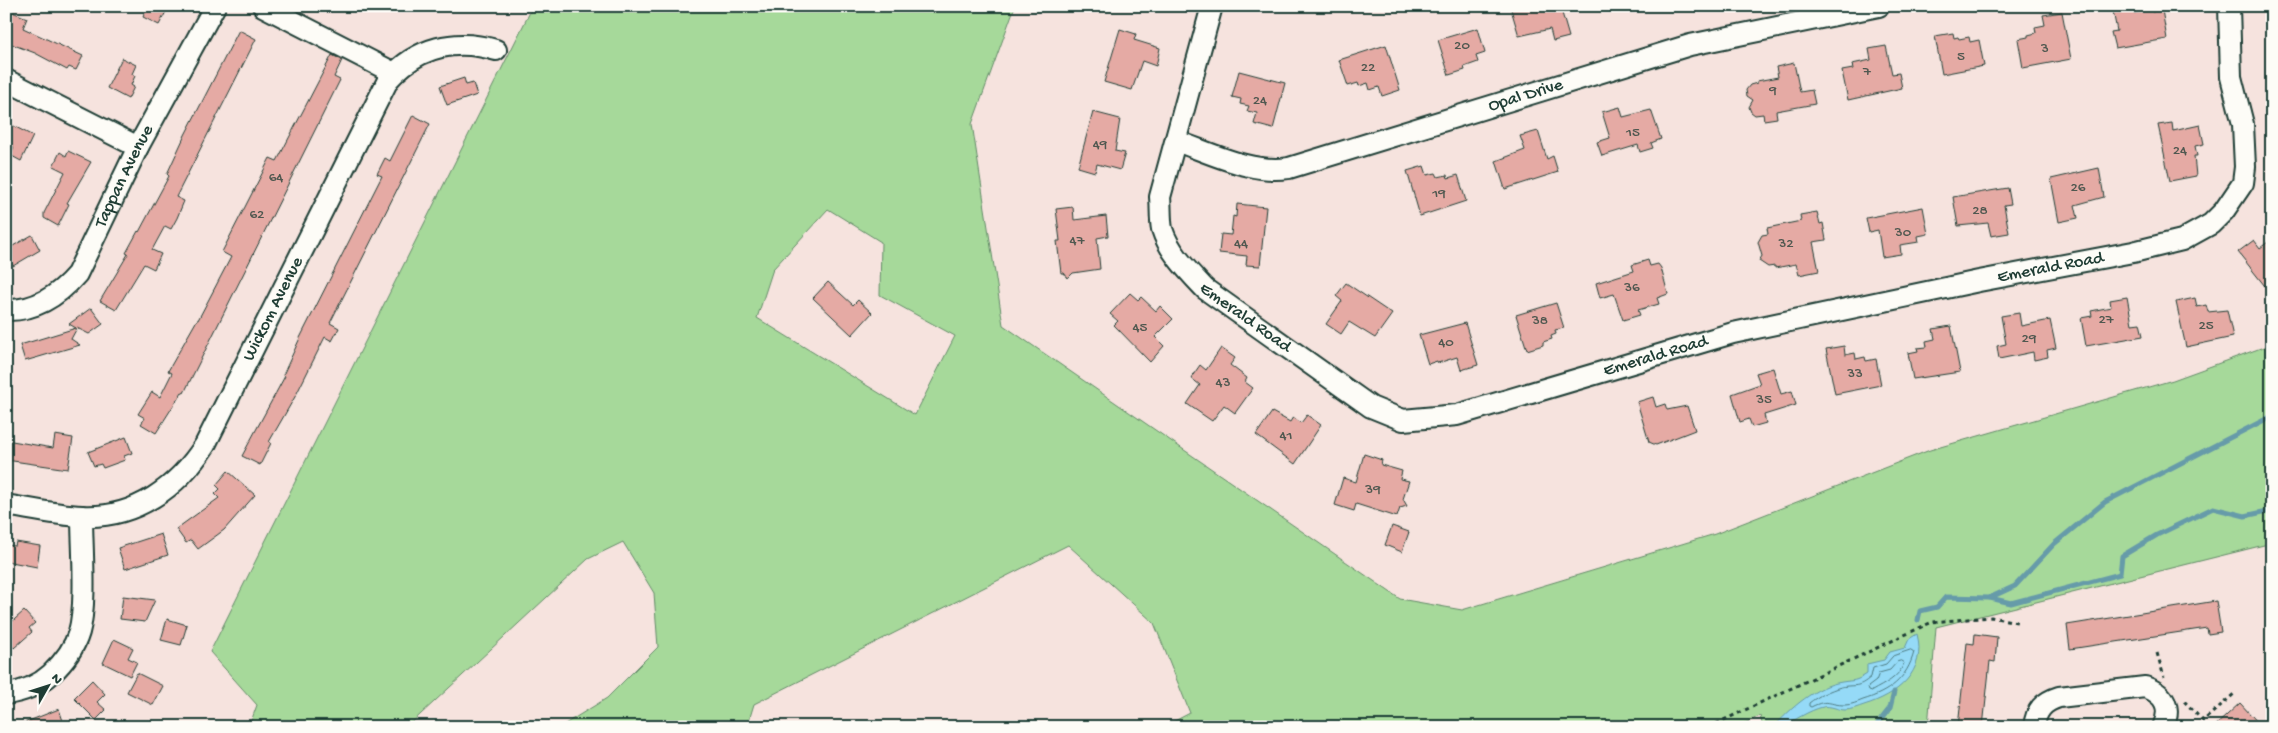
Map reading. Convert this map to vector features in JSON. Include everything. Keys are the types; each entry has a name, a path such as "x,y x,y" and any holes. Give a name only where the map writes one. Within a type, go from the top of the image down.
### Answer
{"street":[{"name":"Tappan Avenue","path":"6,310 32,307 50,299 65,288 77,274 138,147 215,6"},
{"path":"264,6 394,73"},
{"name":"Emerald Road","path":"1212,6 1160,197 1162,228 1172,249 1187,270 1205,289 1371,408 1402,420 1457,415 1733,333 1979,281 2133,252 2182,240 2211,224 2224,211 2243,183 2245,167 2243,124 2231,76 2229,6"},
{"name":"Opal Drive","path":"1176,141 1250,166 1272,171 1289,168 1690,45 1880,6"},
{"name":"Wickom Avenue","path":"6,505 82,516 106,515 139,505 174,484 192,465 205,445 388,80 410,60 426,51 446,45 466,44 496,50"},
{"path":"6,80 138,147"},
{"path":"6,694 31,687 47,678 61,664 72,648 79,631 82,614 82,516"},
{"path":"2034,727 2035,717 2040,707 2049,700 2059,697 2145,687 2155,690 2164,698 2168,708 2167,718 2163,727"}],"path":[{"path":"1709,727 1932,622 1991,617 2017,622"},
{"path":"2157,653 2164,677 2171,683"},
{"path":"2181,698 2203,722 2235,693"}],"green space":[{"path":"533,6 1015,6 972,124 1003,325 1400,599 1462,610 1715,534 1930,450 2173,380 2272,344 2272,543 1936,627 1928,727 1763,727 1760,716 1736,727 1163,727 1190,713 1154,623 1068,545 754,704 747,727 560,727 607,698 658,647 654,593 623,542 588,559 407,727 249,727 257,705 210,652","holes":["828,209 881,242 880,295 955,336 915,415 757,318 773,269"]}],"water":[{"path":"1917,634 1918,660 1913,671 1907,680 1888,695 1850,710 1828,707 1818,708 1781,727 1774,727 1796,705 1813,693 1832,684 1863,677 1867,674 1867,664 1884,660 1890,652 1905,648 1909,639"}],"building":[{"path":"148,6 169,6 159,25 143,17"},
{"path":"1510,6 1560,6 1569,37 1553,41 1550,29 1519,36"},
{"path":"2112,6 2131,6 2133,13 2162,10 2167,39 2115,48 2111,32 2117,31"},
{"path":"10,11 27,18 23,28 83,56 76,70 69,67 67,70 35,53 6,42 6,22"},
{"path":"2062,12 2071,59 2023,68 2018,39 2036,33 2035,27 2045,25 2043,15"},
{"path":"1478,28 1485,53 1476,56 1478,62 1464,67 1465,70 1449,75 1438,40"},
{"path":"1120,29 1136,34 1134,40 1160,48 1156,66 1142,61 1132,90 1104,82"},
{"path":"239,30 256,39 176,197 184,201 177,218 171,229 165,226 152,250 161,254 154,269 144,264 116,310 100,301 128,254 126,253 169,176 167,174 185,135"},
{"path":"1953,33 1954,38 1969,37 1970,42 1979,40 1984,66 1942,74 1935,36"},
{"path":"1386,45 1400,90 1382,96 1379,87 1370,90 1368,83 1359,86 1358,83 1348,86 1339,60"},
{"path":"1886,46 1892,74 1899,73 1902,88 1848,100 1842,71 1853,69 1852,64 1871,60 1869,49"},
{"path":"332,55 342,60 334,77 340,80 184,393 182,392 156,433 141,424 145,418 138,414 152,392 160,397 172,373 168,371 198,320 231,257 222,252 270,158 277,161"},
{"path":"122,58 136,65 132,74 135,76 131,85 134,87 128,99 107,88"},
{"path":"1794,63 1800,92 1812,90 1815,104 1776,111 1777,118 1764,120 1763,114 1755,115 1751,112 1749,107 1753,100 1747,96 1746,90 1750,85 1757,83 1757,81 1778,77 1776,67"},
{"path":"1239,71 1285,83 1273,129 1254,124 1257,113 1247,111 1249,106 1240,104 1241,99 1232,97"},
{"path":"464,78 466,85 473,83 477,95 447,105 440,86"},
{"path":"1620,107 1623,117 1651,110 1661,139 1651,143 1653,148 1640,152 1638,145 1602,156 1597,142 1610,138 1602,112"},
{"path":"1093,112 1120,119 1115,151 1125,153 1120,170 1097,164 1095,172 1078,167"},
{"path":"413,115 430,124 330,323 339,328 332,341 325,337 296,395 269,442 271,443 260,465 242,456 285,376 283,375 300,338 382,176 377,174 385,158 390,161"},
{"path":"6,122 33,136 21,161 10,155 14,147 6,143"},
{"path":"2172,123 2173,131 2200,125 2204,144 2195,146 2197,156 2194,156 2196,176 2170,181 2158,125"},
{"path":"1538,131 1547,159 1553,156 1558,172 1505,189 1496,161 1525,150 1520,136"},
{"path":"68,151 91,162 67,203 69,204 58,226 44,218 44,213 65,172 53,166 60,152 66,156"},
{"path":"1424,166 1427,175 1436,173 1438,177 1447,175 1448,178 1458,175 1466,201 1420,216 1407,171"},
{"path":"2099,168 2104,197 2075,205 2078,218 2059,222 2051,179"},
{"path":"2008,188 2011,204 2004,205 2009,233 1991,236 1988,223 1958,226 1953,197"},
{"path":"1237,204 1266,207 1260,266 1246,265 1247,256 1219,253 1221,234 1231,235 1233,216 1236,217"},
{"path":"1073,207 1074,220 1106,216 1108,236 1097,238 1100,269 1073,273 1068,278 1064,273 1061,273 1056,209"},
{"path":"1923,207 1928,234 1918,236 1919,242 1900,245 1901,254 1882,257 1878,230 1869,232 1866,218"},
{"path":"1817,212 1820,224 1823,223 1826,240 1813,242 1819,271 1799,275 1796,264 1775,268 1775,266 1768,267 1759,261 1762,256 1758,242 1762,235 1768,234 1767,228 1801,221 1800,215"},
{"path":"32,235 40,250 13,266 6,255 6,250"},
{"path":"2272,239 2272,295 2238,252 2254,240 2260,248"},
{"path":"1648,260 1650,266 1658,264 1661,268 1668,294 1657,298 1659,304 1638,310 1640,315 1623,320 1614,294 1600,298 1596,283 1634,271 1632,265"},
{"path":"828,282 853,305 858,300 872,313 852,335 813,298"},
{"path":"1346,283 1392,314 1375,338 1349,322 1341,334 1326,324 1342,301 1336,296"},
{"path":"1130,293 1138,300 1141,297 1156,311 1160,306 1173,319 1155,337 1164,346 1150,362 1114,325 1118,321 1110,314"},
{"path":"2127,297 2132,324 2140,323 2143,336 2086,346 2081,318 2092,316 2091,311 2111,307 2110,300"},
{"path":"2195,298 2197,307 2206,305 2208,312 2227,310 2233,337 2186,347 2176,302"},
{"path":"1556,303 1564,328 1555,330 1556,334 1551,336 1552,339 1543,342 1543,345 1527,350 1516,315"},
{"path":"91,308 103,324 89,334 77,328 71,339 80,345 25,361 20,345 76,328 69,324"},
{"path":"2019,313 2021,326 2050,320 2056,348 2047,350 2048,357 2034,360 2033,352 1999,359 1997,346 2006,344 2001,316"},
{"path":"1465,323 1478,365 1461,370 1457,357 1428,364 1419,335"},
{"path":"1951,326 1960,372 1913,379 1908,353 1918,351 1917,348 1927,347 1926,341 1935,339 1933,329"},
{"path":"1844,346 1845,355 1855,353 1856,359 1865,357 1866,361 1876,359 1881,385 1835,394 1826,349"},
{"path":"1221,348 1235,358 1230,365 1247,378 1245,382 1253,388 1235,413 1224,405 1212,421 1187,404 1200,385 1191,378 1200,365 1206,370"},
{"path":"1773,368 1781,394 1792,391 1796,405 1764,415 1766,423 1752,427 1749,419 1740,422 1732,394 1760,384 1756,373"},
{"path":"1653,397 1656,407 1665,404 1667,410 1687,406 1695,430 1656,445 1649,442 1637,402"},
{"path":"1272,412 1290,422 1293,417 1301,423 1307,415 1321,425 1295,464 1256,435"},
{"path":"55,435 73,438 68,469 6,460 6,440 53,448"},
{"path":"126,437 132,453 124,456 125,460 103,468 101,464 94,466 88,452"},
{"path":"1364,454 1382,460 1381,465 1402,471 1400,479 1409,481 1403,499 1407,506 1400,508 1397,517 1356,504 1354,511 1335,505 1343,478 1356,482"},
{"path":"228,471 255,495 224,530 198,549 191,540 186,543 176,529 219,498 215,494 220,489 216,485"},
{"path":"1392,526 1409,532 1402,552 1385,545"},
{"path":"161,534 168,555 125,569 118,548"},
{"path":"16,542 40,546 37,567 6,561 6,545 15,546"},
{"path":"123,596 155,600 145,622 120,619"},
{"path":"2216,601 2221,632 2208,634 2207,628 2070,649 2067,625"},
{"path":"24,611 35,623 29,628 32,632 14,648 6,640 6,627"},
{"path":"167,619 187,625 181,645 161,640"},
{"path":"1975,634 1997,637 1995,662 1990,661 1983,727 1958,727 1967,643 1974,644"},
{"path":"114,639 133,648 128,658 137,662 130,676 103,663"},
{"path":"137,673 163,686 153,705 127,692"},
{"path":"92,680 105,694 97,702 106,710 96,720 74,698"},
{"path":"2240,703 2262,727 2214,727"},
{"path":"59,709 65,727 16,727 16,726"}],"waterway":[{"path":"1918,620 1920,611 1937,607 1946,597 1989,598 2015,586 2054,544 2105,502 2272,416"},
{"path":"1990,598 2011,603 2120,574 2122,556 2157,535 2213,508 2245,516 2272,510"},
{"path":"1875,727 1890,708 1894,692"}]}
